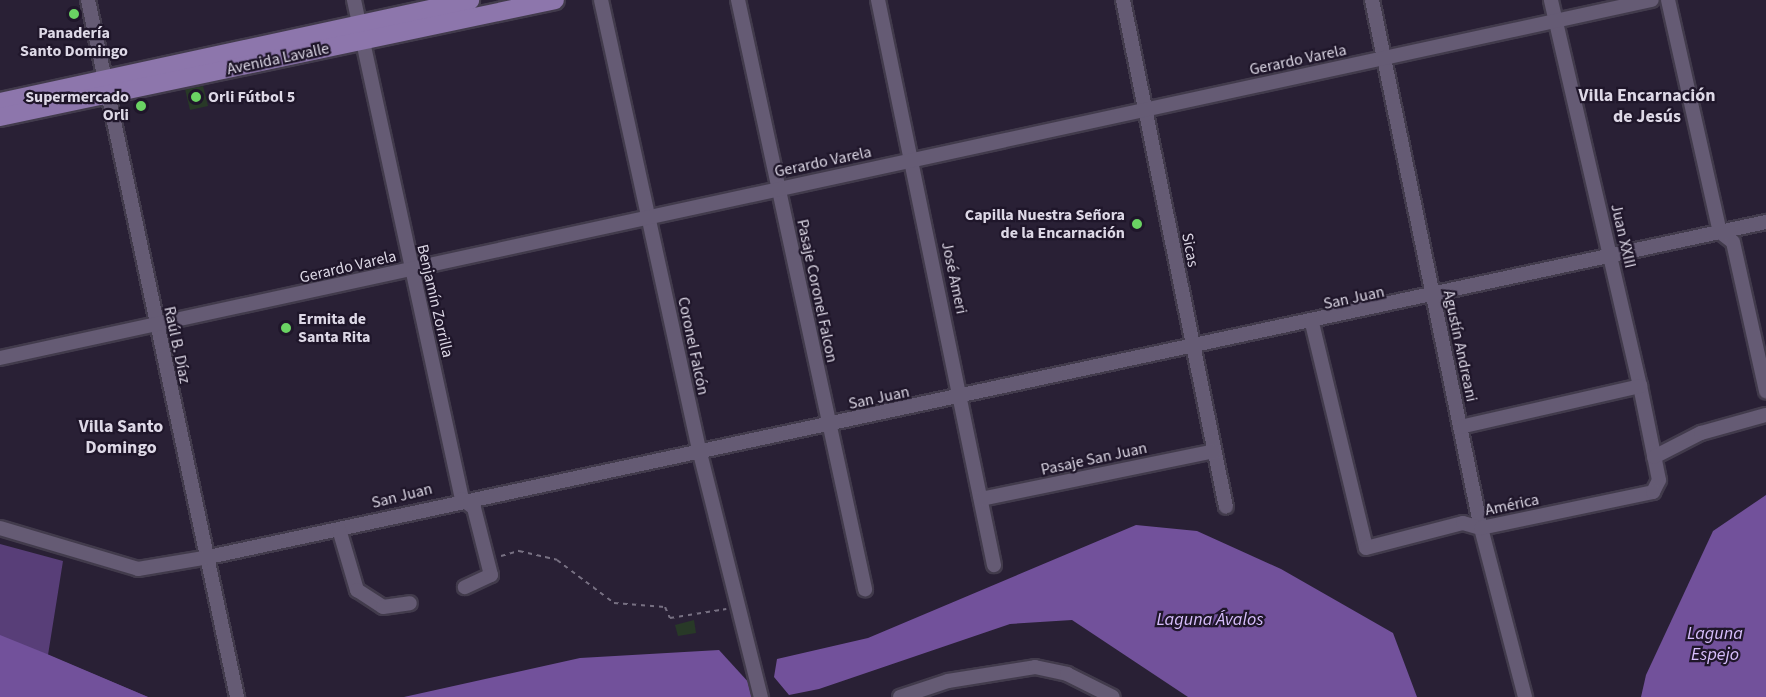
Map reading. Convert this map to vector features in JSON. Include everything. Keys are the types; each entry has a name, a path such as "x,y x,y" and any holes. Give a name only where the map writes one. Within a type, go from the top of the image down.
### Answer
{"main road":[{"name":"Avenida Lavalle","path":"359,32 470,0"},
{"name":"Avenida Lavalle","path":"0,117 107,87 359,32 555,0"},
{"name":"Avenida Lavalle","path":"0,102 107,87"}],"street":[{"name":"Raúl B. Díaz","path":"88,0 204,558 237,697"},
{"name":"Benjamín Zorrilla","path":"354,0 359,32 462,499 474,508 488,560"},
{"name":"Coronel Falcón","path":"602,0 647,217 700,453 761,697"},
{"name":"Pasaje Coronel Falcon","path":"738,0 865,589"},
{"name":"José Ameri","path":"878,0 963,398 994,565"},
{"name":"Sicas","path":"1123,0 1226,507"},
{"name":"Agustín Andreani","path":"1372,0 1386,57 1432,298 1481,528 1525,697"},
{"name":"Juan XXIII","path":"1551,0 1611,257 1659,480"},
{"name":"Gerardo Varela","path":"0,358 157,327 778,188 1653,0"},
{"path":"1668,0 1720,232 1733,242 1766,391"},
{"name":"San Juan","path":"0,528 138,569 204,558 339,529 462,499 700,453 1432,298 1766,222"},
{"name":"América","path":"1312,323 1366,548 1463,524 1481,528 1653,492 1659,480"},
{"path":"1460,427 1640,386"},
{"path":"1654,457 1701,433 1766,414"},
{"name":"Pasaje San Juan","path":"981,499 1214,451"},
{"path":"339,529 357,590 383,607 410,603"},
{"path":"465,587 491,575 488,560"},
{"path":"900,697 948,681 1035,666 1067,674 1113,697"}],"path":[{"path":"488,560 519,551 557,560 614,603 665,607 670,618 738,607"}],"shaded area":[{"path":"0,544 63,561 48,655 148,697 0,697"}],"water":[{"name":"Laguna Espejo","path":"1766,495 1766,697 1641,697 1646,675 1713,531"},
{"name":"Laguna Ávalos","path":"1136,525 1197,531 1281,569 1393,633 1417,697 1188,697 1072,620 1010,624 819,689 789,695 774,677 777,659 868,638"},
{"path":"0,635 47,654 148,697 0,697"},
{"path":"719,650 751,685 753,697 404,697 580,658"}],"building":[{"name":"Orli Fútbol 5","path":"203,86 208,106 190,110 185,89"},
{"path":"694,620 696,633 678,636 675,625"}],"place":[{"name":"Panadería Santo Domingo","path":"74,14"},
{"name":"Orli Fútbol 5","path":"196,97"},
{"name":"Supermercado Orli","path":"141,106"},
{"name":"Capilla Nuestra Señora de la Encarnación","path":"1137,224"},
{"name":"Ermita de Santa Rita","path":"286,328"}],"district":[{"name":"Villa Encarnación de Jesús","path":"1647,107"},
{"name":"Villa Santo Domingo","path":"121,438"}]}
